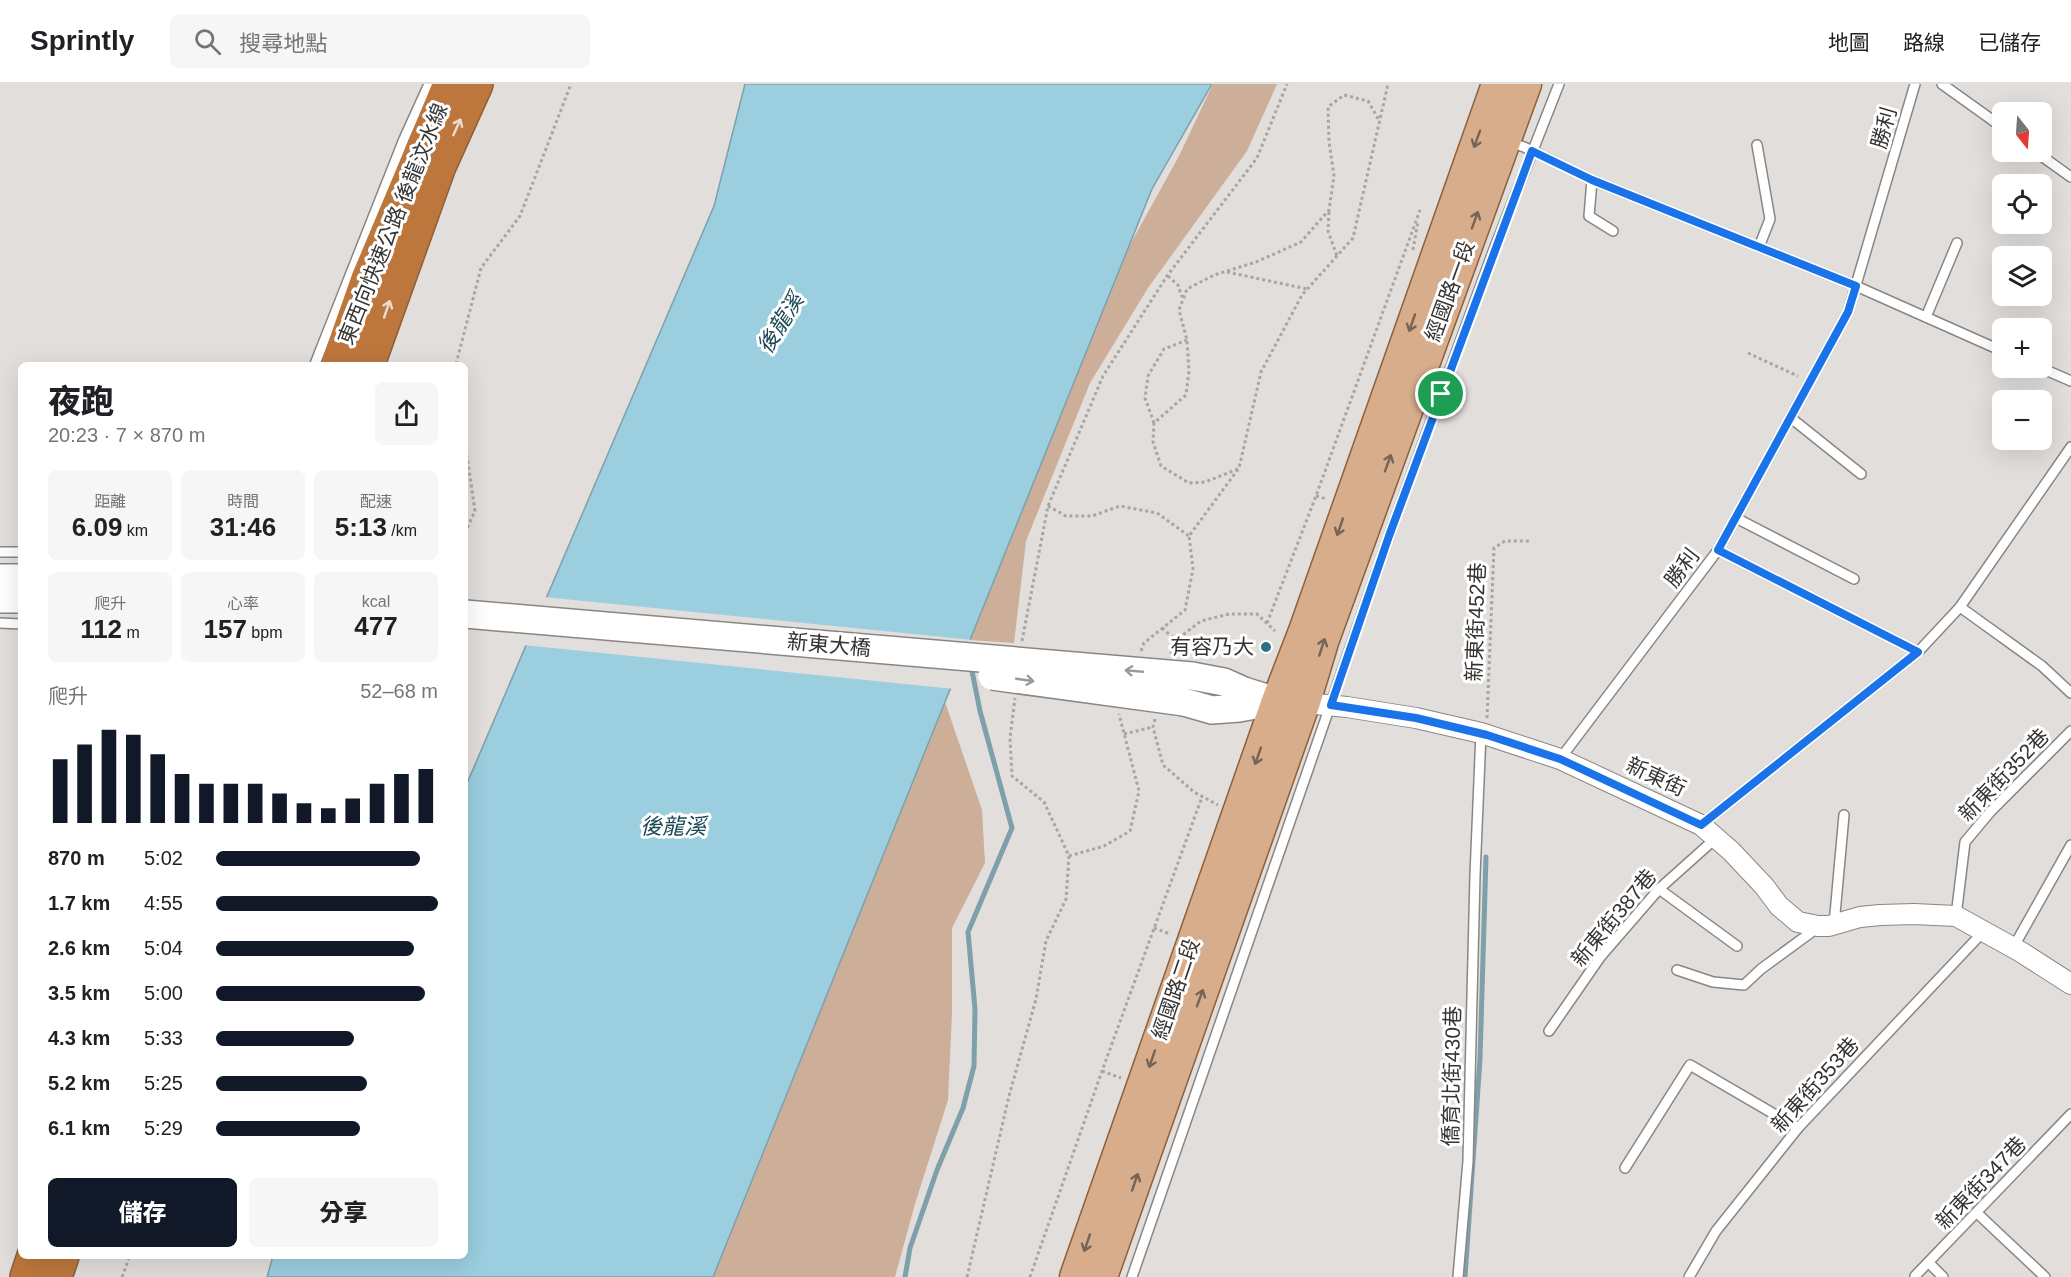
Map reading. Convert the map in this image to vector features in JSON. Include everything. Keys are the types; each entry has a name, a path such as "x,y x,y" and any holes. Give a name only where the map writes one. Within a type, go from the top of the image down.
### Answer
{"highway":[{"name":"東西向快速公路 後龍汶水線","path":"339,362 369,279 450,84"},
{"name":"東西向快速公路 後龍汶水線","path":"369,362 440,166 476,84"},
{"path":"27,1277 33,1259"},
{"path":"55,1277 61,1259"}],"main road":[{"name":"經國路一段","path":"1304,703 1308,619 1497,84"},
{"name":"經國路一段","path":"1304,703 1324,639 1526,84"},
{"name":"經國路二段","path":"1075,1277 1304,703"},
{"name":"經國路二段","path":"1102,1277 1304,703"}],"street":[{"path":"0,578 18,578"},
{"path":"0,599 18,599"},
{"name":"新東大橋","path":"468,614 1192,676 1224,682 1244,691 1304,703"},
{"name":"新東大橋","path":"468,628 979,674 1184,702 1212,710 1304,703"},
{"name":"新東街","path":"1304,703 1416,718 1484,734 1560,759 1701,825 1731,851 1764,886 1779,906 1798,922 1826,926"},
{"path":"1826,926 1860,917 1880,915 1956,916 2071,984"}],"lane":[{"path":"316,362 400,150 429,84"},
{"path":"1132,1277 1253,925 1304,703 1389,536 1559,84"},
{"name":"勝利","path":"1560,759 1718,550 1848,312 1915,84"},
{"path":"1942,84 1992,120"},
{"path":"1504,140 1592,180 1856,286 1992,347"},
{"path":"1757,145 1770,219 1759,247"},
{"path":"2050,162 2071,177"},
{"path":"1592,180 1589,216 1613,231"},
{"path":"1926,317 1957,243"},
{"path":"2052,373 2071,381"},
{"path":"1791,418 1861,474"},
{"path":"1701,825 1918,652 1960,607 2071,447"},
{"path":"1736,518 1854,579"},
{"path":"1718,550 1918,652"},
{"path":"0,552 18,552"},
{"path":"1960,607 2042,666 2071,693"},
{"path":"0,623 18,624"},
{"name":"新東街352巷","path":"1956,916 1965,842 1991,811 2071,731"},
{"name":"僑育北街430巷","path":"1458,1277 1468,1161 1475,875 1484,734"},
{"path":"1677,970 1713,982 1744,985 1761,969 1826,926 1844,815"},
{"name":"新東街387巷","path":"1549,1031 1601,956 1659,889 1716,838"},
{"path":"2013,948 2071,845"},
{"path":"1659,889 1737,946"},
{"name":"新東街353巷","path":"1689,1277 1716,1231 1798,1128 1984,931"},
{"path":"1625,1168 1690,1065 1798,1128"},
{"name":"新東街347巷","path":"1916,1276 2071,1114"},
{"path":"1977,1213 2045,1277"},
{"path":"1929,1263 1943,1277"}],"path":[{"path":"457,362 481,268 520,216 571,84"},
{"path":"1021,645 1048,506 1103,376 1167,276 1257,158 1287,84"},
{"path":"1140,654 1144,644 1185,610 1193,569 1189,536 1239,468 1261,372 1302,295 1353,238 1388,84"},
{"path":"1337,256 1328,231 1334,176 1329,142 1328,107 1344,95 1368,101 1380,121"},
{"path":"1154,423 1186,395 1189,371 1187,340 1179,310 1186,290 1214,275 1256,262 1301,242 1329,210"},
{"path":"1267,623 1316,496 1420,210 1412,253"},
{"path":"1225,272 1307,289"},
{"path":"1167,276 1178,285 1183,299"},
{"path":"1394,280 1400,283"},
{"path":"1187,340 1164,349 1148,376 1145,398 1154,423 1153,442 1161,466 1190,483 1205,482 1239,468"},
{"path":"1748,353 1810,382"},
{"path":"468,463 475,510 468,526"},
{"path":"1316,496 1327,499"},
{"path":"1048,506 1066,516 1092,516 1120,506 1157,513 1189,536"},
{"name":"新東街452巷","path":"1484,734 1494,548 1505,541 1529,541"},
{"path":"1162,628 1176,640"},
{"path":"967,1277 1009,1096 1036,999 1046,941 1066,899 1069,856 1044,802 1012,776 1010,738 1016,691"},
{"path":"1069,856 1104,846 1130,831 1139,790 1119,716 1122,705"},
{"path":"1124,734 1153,727"},
{"path":"1030,1277 1202,797"},
{"path":"1154,928 1172,935"},
{"path":"1102,1071 1125,1080"},
{"path":"122,1277 129,1259"}],"shaded area":[{"path":"1213,84 1277,84 1247,151 1148,288 1090,383 1026,541 1014,643 970,640 1095,308 1179,156"},
{"path":"945,702 982,810 985,863 952,928 952,1012 948,1100 895,1277 713,1277"}],"water":[{"name":"後龍溪","path":"745,84 1212,84 1152,189 713,1277 267,1277 272,1259 468,1259 468,781 714,206"}],"pier":[{"path":"544,597 973,640 954,689 523,645"}],"waterway":[{"path":"905,1277 910,1248 937,1170 963,1108 974,1066 975,1009 968,932 1012,828 980,711 971,666"},
{"path":"1465,1277 1480,1059 1486,857"}],"place":[{"name":"有容乃大","path":"1266,647"}],"route":[{"path":"1532,151 1592,180 1856,286 1848,312 1718,550 1918,652 1701,825 1560,759 1487,735 1416,718 1331,705 1441,394 1532,151"}]}
